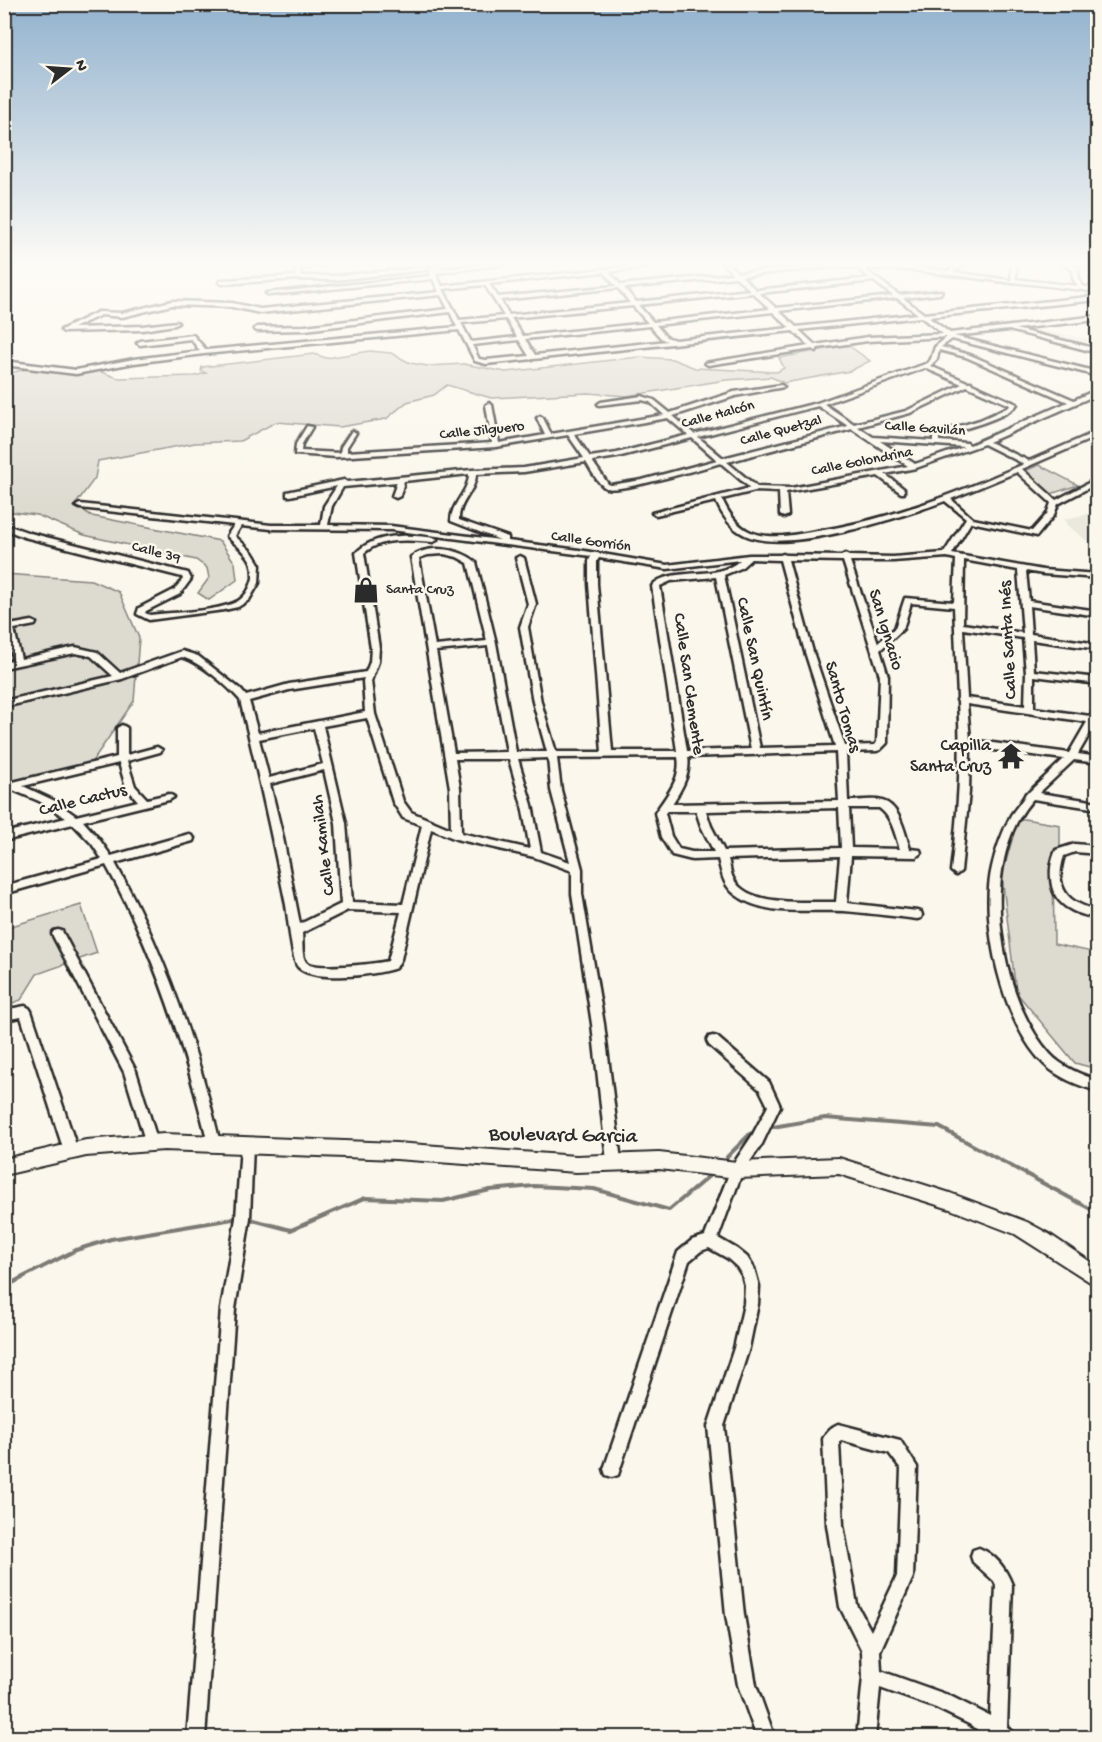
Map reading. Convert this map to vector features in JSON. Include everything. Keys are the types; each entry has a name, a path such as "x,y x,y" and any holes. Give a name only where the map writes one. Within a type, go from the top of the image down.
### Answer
{"main road":[{"name":"Boulevard Garcia","path":"4,1167 71,1151 152,1143 214,1143 396,1151 576,1164 659,1161 737,1170 839,1166 880,1178 1021,1228 1043,1240 1098,1278"}],"street":[{"path":"198,344 204,352"},
{"path":"4,363 63,372 86,371 121,362 204,352 301,344"},
{"path":"468,344 477,360 660,344"},
{"path":"524,344 533,357"},
{"path":"811,344 816,349"},
{"path":"708,363 840,344"},
{"path":"925,366 932,363 937,348 941,344"},
{"path":"982,344 1098,374"},
{"path":"1070,344 1098,351"},
{"path":"937,348 968,356 1074,402"},
{"path":"925,366 1014,404 1012,408 982,421 939,434 936,436 936,443"},
{"name":"Calle Halcón","path":"324,528 328,506 341,485 472,472 524,470 589,461 819,404 925,366"},
{"name":"Calle Quetzal","path":"589,461 607,486 642,482 908,412 969,383"},
{"name":"Calle Jilguero","path":"309,428 298,444 297,453 343,454 496,446 668,415 741,392 781,387"},
{"name":"Calle Golondrina","path":"656,513 755,489 782,490 914,467 984,442 1098,391"},
{"path":"601,404 645,398 755,489"},
{"path":"819,404 914,467"},
{"path":"489,405 496,446"},
{"path":"540,418 549,437"},
{"path":"343,454 344,447 353,433"},
{"path":"570,433 589,461"},
{"path":"718,498 730,523 748,534 766,539 825,533 946,498 1098,433"},
{"name":"Calle Gavilán","path":"874,439 973,446"},
{"name":"Calle Gavilán","path":"984,442 1030,464"},
{"path":"1018,469 1055,503"},
{"path":"472,472 473,479 455,509 455,520 495,535 510,544"},
{"path":"879,474 902,490"},
{"path":"396,496 401,480"},
{"path":"946,498 970,520 1034,534 1055,503 1098,480"},
{"path":"290,494 338,483 362,483"},
{"path":"782,490 784,515"},
{"name":"Calle Gorrión","path":"81,506 239,524 391,528 597,555 667,567 749,557 845,556 893,559 947,555 1022,568 1098,576"},
{"path":"947,555 955,539 970,520"},
{"name":"Calle 39","path":"4,526 27,535 185,575 187,579 184,586 142,610 141,614 149,618 236,605 249,596 256,580 257,570 248,551 231,536 239,524"},
{"path":"480,541 461,543 413,539 380,543 363,548 360,554 375,648 367,681 370,714 398,802 407,815 456,835 536,854 577,869"},
{"path":"456,835 454,788 415,558 425,552 462,555 472,562 492,643 512,754 527,805 536,854"},
{"path":"597,555 593,561 593,584 607,754"},
{"name":"Santo Tomas","path":"783,556 808,652 841,749 846,852 841,906"},
{"name":"San Ignacio","path":"841,749 877,748 882,743 884,676 845,556"},
{"path":"956,872 965,796 965,743 956,605 960,556"},
{"name":"Calle San Clemente","path":"664,808 682,777 683,754 656,586 668,580 720,575 739,567 749,557"},
{"path":"520,558 532,604 524,627 537,702 552,754 556,790 577,869 578,894 598,1024 614,1161"},
{"name":"Calle Santa Inés","path":"1022,568 1025,637 1030,673 1029,711"},
{"name":"Calle San Quintín","path":"720,575 756,751"},
{"path":"876,649 899,629 908,600 956,605"},
{"path":"1024,603 1098,614"},
{"path":"18,662 7,629 32,623"},
{"path":"959,626 1098,647"},
{"path":"431,649 492,643"},
{"path":"4,665 75,650 94,654 119,677"},
{"path":"4,704 119,677 182,654 195,658 244,699 296,931 299,961 305,967 314,970 386,967 395,959 427,825"},
{"path":"1030,673 1098,681"},
{"path":"244,699 289,687 370,674"},
{"path":"961,700 1029,711 1096,717 1073,755 1029,795 1016,817 998,861 994,910 999,948 1017,1010 1030,1039 1047,1060 1072,1076 1098,1086"},
{"path":"254,737 370,714"},
{"name":"Calle Kamilah","path":"318,724 340,823 347,906 406,908"},
{"path":"122,728 122,759 131,787 146,803"},
{"path":"965,743 1098,760"},
{"path":"448,756 683,754 841,749"},
{"path":"7,785 157,750"},
{"path":"264,782 328,766"},
{"path":"7,785 46,800 76,821 110,861 159,964 189,1044 214,1143"},
{"path":"1029,795 1098,806"},
{"name":"Calle Cactus","path":"4,837 169,797"},
{"path":"845,803 886,806 911,853 846,852 692,856 676,852 666,837 659,818 664,808 700,808 845,803"},
{"path":"700,808 703,822 722,856 731,884 750,897 782,906 841,906 917,915"},
{"path":"4,890 189,838"},
{"path":"1098,850 1075,848 1060,853 1056,859 1056,884 1065,902 1085,912 1098,914"},
{"path":"296,931 347,906"},
{"path":"58,934 130,1071 152,1143"},
{"path":"4,1015 25,1011 71,1151"},
{"path":"710,1241 737,1170 757,1140 774,1106 765,1086 713,1041"},
{"path":"196,1737 227,1320 243,1218 247,1145"},
{"path":"612,1469 683,1257 697,1245 710,1241"},
{"path":"710,1241 742,1262 753,1284 751,1309 716,1426 735,1615 747,1684 766,1737"},
{"path":"866,1737 872,1677 871,1650 849,1607 835,1525 831,1439 838,1432 894,1446 909,1467 905,1577 871,1650"},
{"path":"979,1556 1000,1575 1004,1586 1003,1734"},
{"path":"872,1677 926,1693 985,1721 1003,1734"}],"shaded area":[{"path":"848,345 870,361 850,371 784,383 771,377 726,380 627,396 588,393 491,398 447,385 434,395 407,402 386,419 340,427 276,422 240,441 195,443 98,461 95,478 75,505 92,516 220,541 235,563 237,580 209,600 198,593 209,578 207,568 196,560 84,535 37,515 5,511 5,374 31,368 63,372 93,369 118,378 195,376 206,373 201,371 202,367 314,354 326,358 370,351 391,353 410,363 428,366 464,364 506,372 639,357 672,359 695,368 777,372 784,368 779,358"},
{"path":"1039,465 1078,485 1051,494 1023,472"},
{"path":"1098,512 1097,549 1066,524 1065,519"},
{"path":"4,574 91,580 119,592 139,638 134,701 89,766 5,789"},
{"path":"1018,818 1060,825 1060,849 1053,857 1054,944 1097,953 1097,1069 1075,1063 1016,992 1002,876"},
{"path":"81,905 97,953 37,974 21,1000 5,1006 5,928"}],"waterway":[{"path":"767,1128 825,1118 939,1127 1098,1213"},
{"path":"727,1157 750,1134 757,1131"},
{"path":"249,1219 291,1230 365,1198 443,1201 490,1190 534,1186 594,1189 669,1210 709,1176"},
{"path":"19,1279 76,1250 111,1239 239,1218"},
{"path":"4,1287 22,1278"}],"place":[{"name":"Santa Cruz","path":"366,590"},
{"name":"Capilla Santa Cruz","path":"1011,756"}]}
